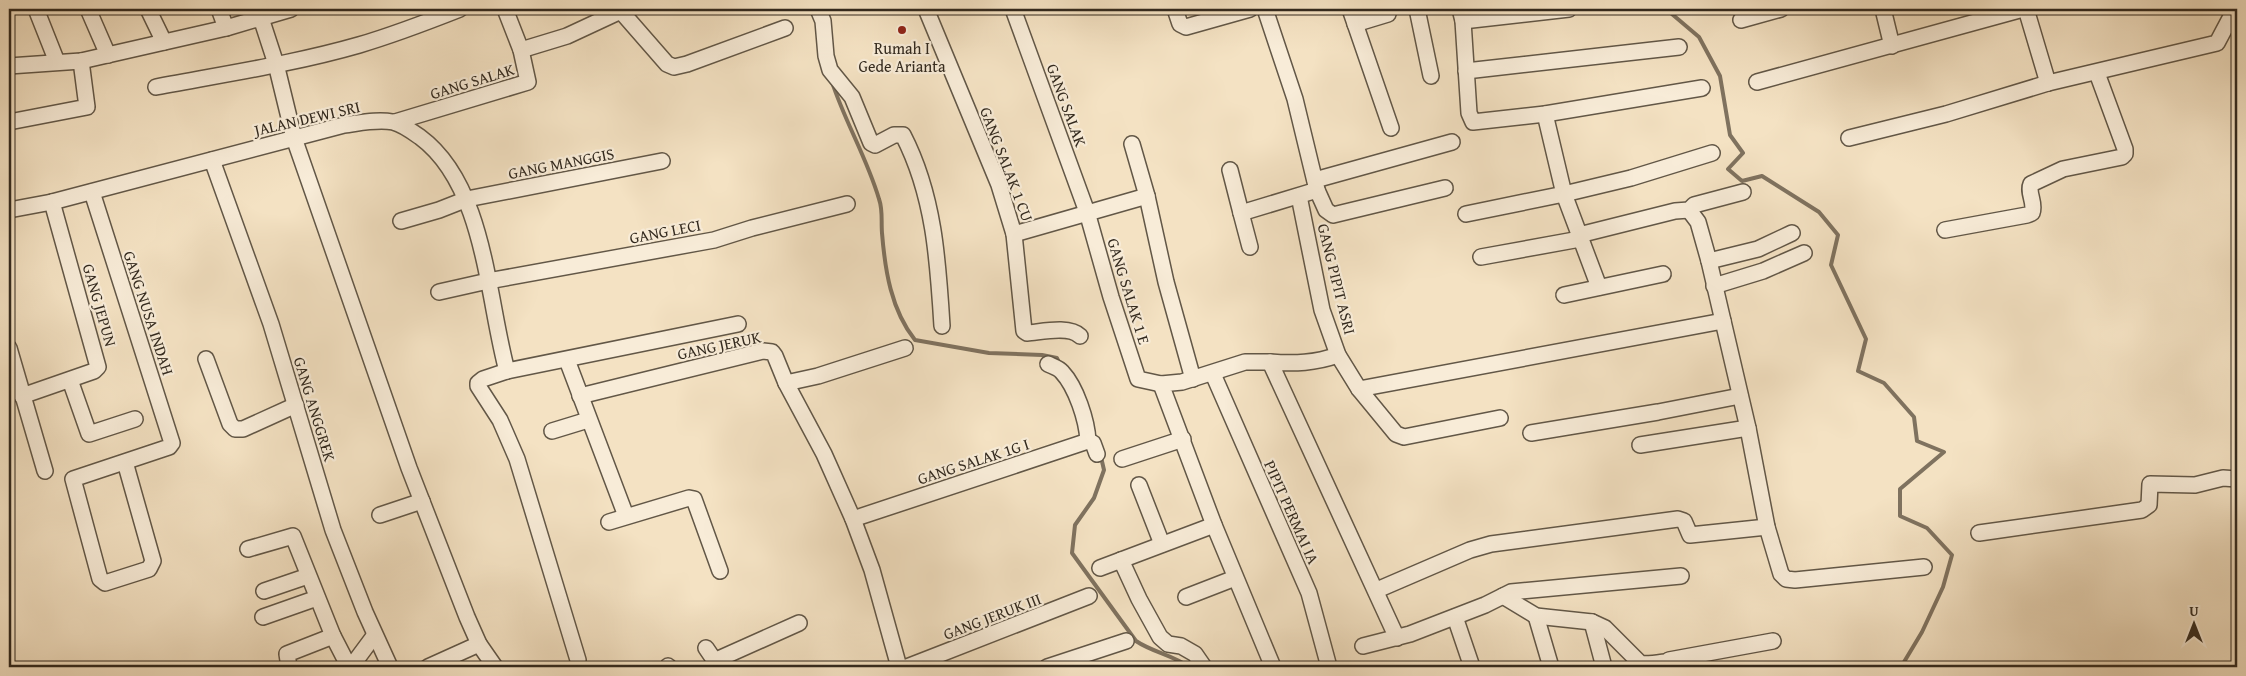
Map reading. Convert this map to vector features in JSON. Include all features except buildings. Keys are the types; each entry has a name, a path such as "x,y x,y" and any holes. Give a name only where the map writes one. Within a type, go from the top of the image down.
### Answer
{"street":[{"path":"36,9 57,62"},
{"path":"88,9 108,54"},
{"path":"148,9 164,42"},
{"path":"219,9 226,28"},
{"path":"9,66 81,61 226,28 291,9"},
{"path":"156,87 276,64 360,45 408,30 460,9"},
{"path":"505,9 521,50 567,36 621,10 667,64 674,66 687,64 785,28"},
{"path":"818,9 824,21 826,56 830,70 852,97 870,142 875,144 894,135 903,135 920,174 929,206 936,247 942,326"},
{"name":"GANG SALAK 1 CU","path":"926,9 998,185 1014,234 1146,196"},
{"name":"GANG SALAK","path":"1014,9 1087,212"},
{"path":"1175,9 1180,24 1186,27 1250,9"},
{"path":"1265,9 1294,99 1316,185 1326,210 1333,215 1445,188"},
{"path":"1350,9 1391,128"},
{"path":"1417,9 1431,76"},
{"path":"1569,9 1461,15 1469,113 1473,122 1545,114 1702,88"},
{"path":"1741,20 1781,9"},
{"path":"1883,9 1892,46"},
{"path":"1757,82 2025,9 2048,83"},
{"path":"1849,138 1946,114 2048,83 2217,43 2235,9"},
{"path":"1355,24 1388,14"},
{"path":"261,18 276,64 294,138 422,501 479,644 495,667"},
{"path":"1466,71 1679,47"},
{"name":"GANG SALAK","path":"395,122 528,82 521,50"},
{"path":"9,122 87,107 81,61"},
{"path":"1945,230 2032,213 2034,208 2029,190 2031,184 2063,169 2122,157 2125,154 2122,140 2097,72"},
{"path":"1545,114 1564,194 1599,287"},
{"name":"JALAN DEWI SRI","path":"9,210 52,202 294,138 364,122 395,122"},
{"path":"395,122 413,132 441,155 455,175 467,199 488,281 507,371"},
{"path":"1242,213 1299,196 1316,185 1452,142"},
{"path":"1132,144 1166,282 1193,379"},
{"path":"1466,214 1631,178 1712,153"},
{"name":"GANG ANGGREK","path":"212,160 271,324 333,530 374,636 390,667"},
{"name":"GANG MANGGIS","path":"402,221 467,199 662,161"},
{"path":"1230,170 1250,247"},
{"name":"GANG NUSA INDAH","path":"92,192 171,445 124,462"},
{"path":"1481,257 1580,237 1675,211 1689,210 1694,205 1743,192"},
{"name":"GANG PIPIT ASRI","path":"1299,196 1322,310 1338,355 1359,388 1396,434 1404,437 1500,418"},
{"name":"GANG JEPUN","path":"22,396 96,370 99,365 52,202"},
{"name":"GANG LECI","path":"439,292 488,281 714,240 847,204"},
{"path":"1689,210 1698,222 1709,261 1748,428 1767,527 1781,574 1786,579 1795,580 1924,567"},
{"name":"GANG SALAK 1 E","path":"1087,212 1111,297 1138,379 1161,384"},
{"path":"1709,261 1758,249 1792,233"},
{"path":"1014,234 1024,331 1027,333 1069,331 1080,336"},
{"path":"1714,286 1763,271 1804,253"},
{"path":"1564,295 1663,274"},
{"path":"1359,388 1722,321"},
{"path":"578,660 517,459 500,420 478,386 478,382 507,371 738,324"},
{"path":"9,348 45,472"},
{"path":"786,383 818,376 905,348"},
{"name":"GANG JERUK","path":"580,396 768,351 775,356 786,383 822,449 853,519 872,570 899,667"},
{"path":"1272,667 1214,525 1161,384 1213,374 1245,362 1301,364 1322,361 1338,355"},
{"path":"206,359 230,424 235,429 243,429 296,405"},
{"path":"567,360 588,420 626,516"},
{"path":"1270,362 1377,590 1397,638"},
{"path":"1048,364 1062,371 1078,400 1084,416 1088,441 1094,443 1097,454"},
{"name":"PIPIT PERMAI IA","path":"1213,374 1309,593 1329,667"},
{"path":"70,380 89,434 135,419"},
{"path":"1532,433 1740,396"},
{"path":"552,431 588,420"},
{"path":"1640,445 1748,428"},
{"path":"1122,459 1183,439"},
{"name":"GANG SALAK 1G I","path":"853,519 1088,441"},
{"path":"124,462 153,561 149,569 105,583 100,579 73,478 124,462"},
{"path":"1979,533 2142,510 2149,505 2150,484 2196,485 2222,478 2237,479"},
{"path":"1139,485 1162,544"},
{"path":"609,522 689,498 694,499 720,571"},
{"path":"380,515 422,501"},
{"path":"1377,590 1470,550 1491,544 1678,519 1684,520 1690,535 1767,527"},
{"path":"1100,568 1214,525"},
{"path":"248,549 292,536 333,636 350,667 374,636"},
{"path":"1120,560 1160,637 1168,644 1181,646 1195,654 1204,667"},
{"path":"264,591 308,576"},
{"path":"1362,646 1397,638 1518,591 1681,576"},
{"path":"1186,597 1236,578"},
{"name":"GANG JERUK III","path":"908,667 1088,596"},
{"path":"1503,596 1536,616 1592,622 1605,628 1640,663 1647,666 1675,664 1773,641"},
{"path":"263,617 317,598"},
{"path":"1536,616 1550,667"},
{"path":"1455,617 1472,667"},
{"path":"1592,622 1604,667"},
{"path":"706,648 717,664 799,623"},
{"path":"289,667 286,654 333,636"},
{"path":"1048,667 1126,640"},
{"path":"428,667 479,644"}],"waterway":[{"path":"1666,9 1699,37 1720,76 1730,135 1743,153 1728,169 1742,181 1762,176 1819,212 1838,235 1831,265 1866,339 1858,371 1884,383 1914,417 1917,441 1944,452 1900,489 1900,516 1927,528 1952,555 1943,587 1922,632 1901,667"},
{"path":"832,82 879,199 887,275 900,316 915,340 989,353 1042,355 1057,358 1060,365"},
{"path":"1101,457 1104,470 1094,498 1075,525 1072,553 1136,641 1189,667"}],"place":[{"name":"Rumah I Gede Arianta","path":"902,30"}]}
